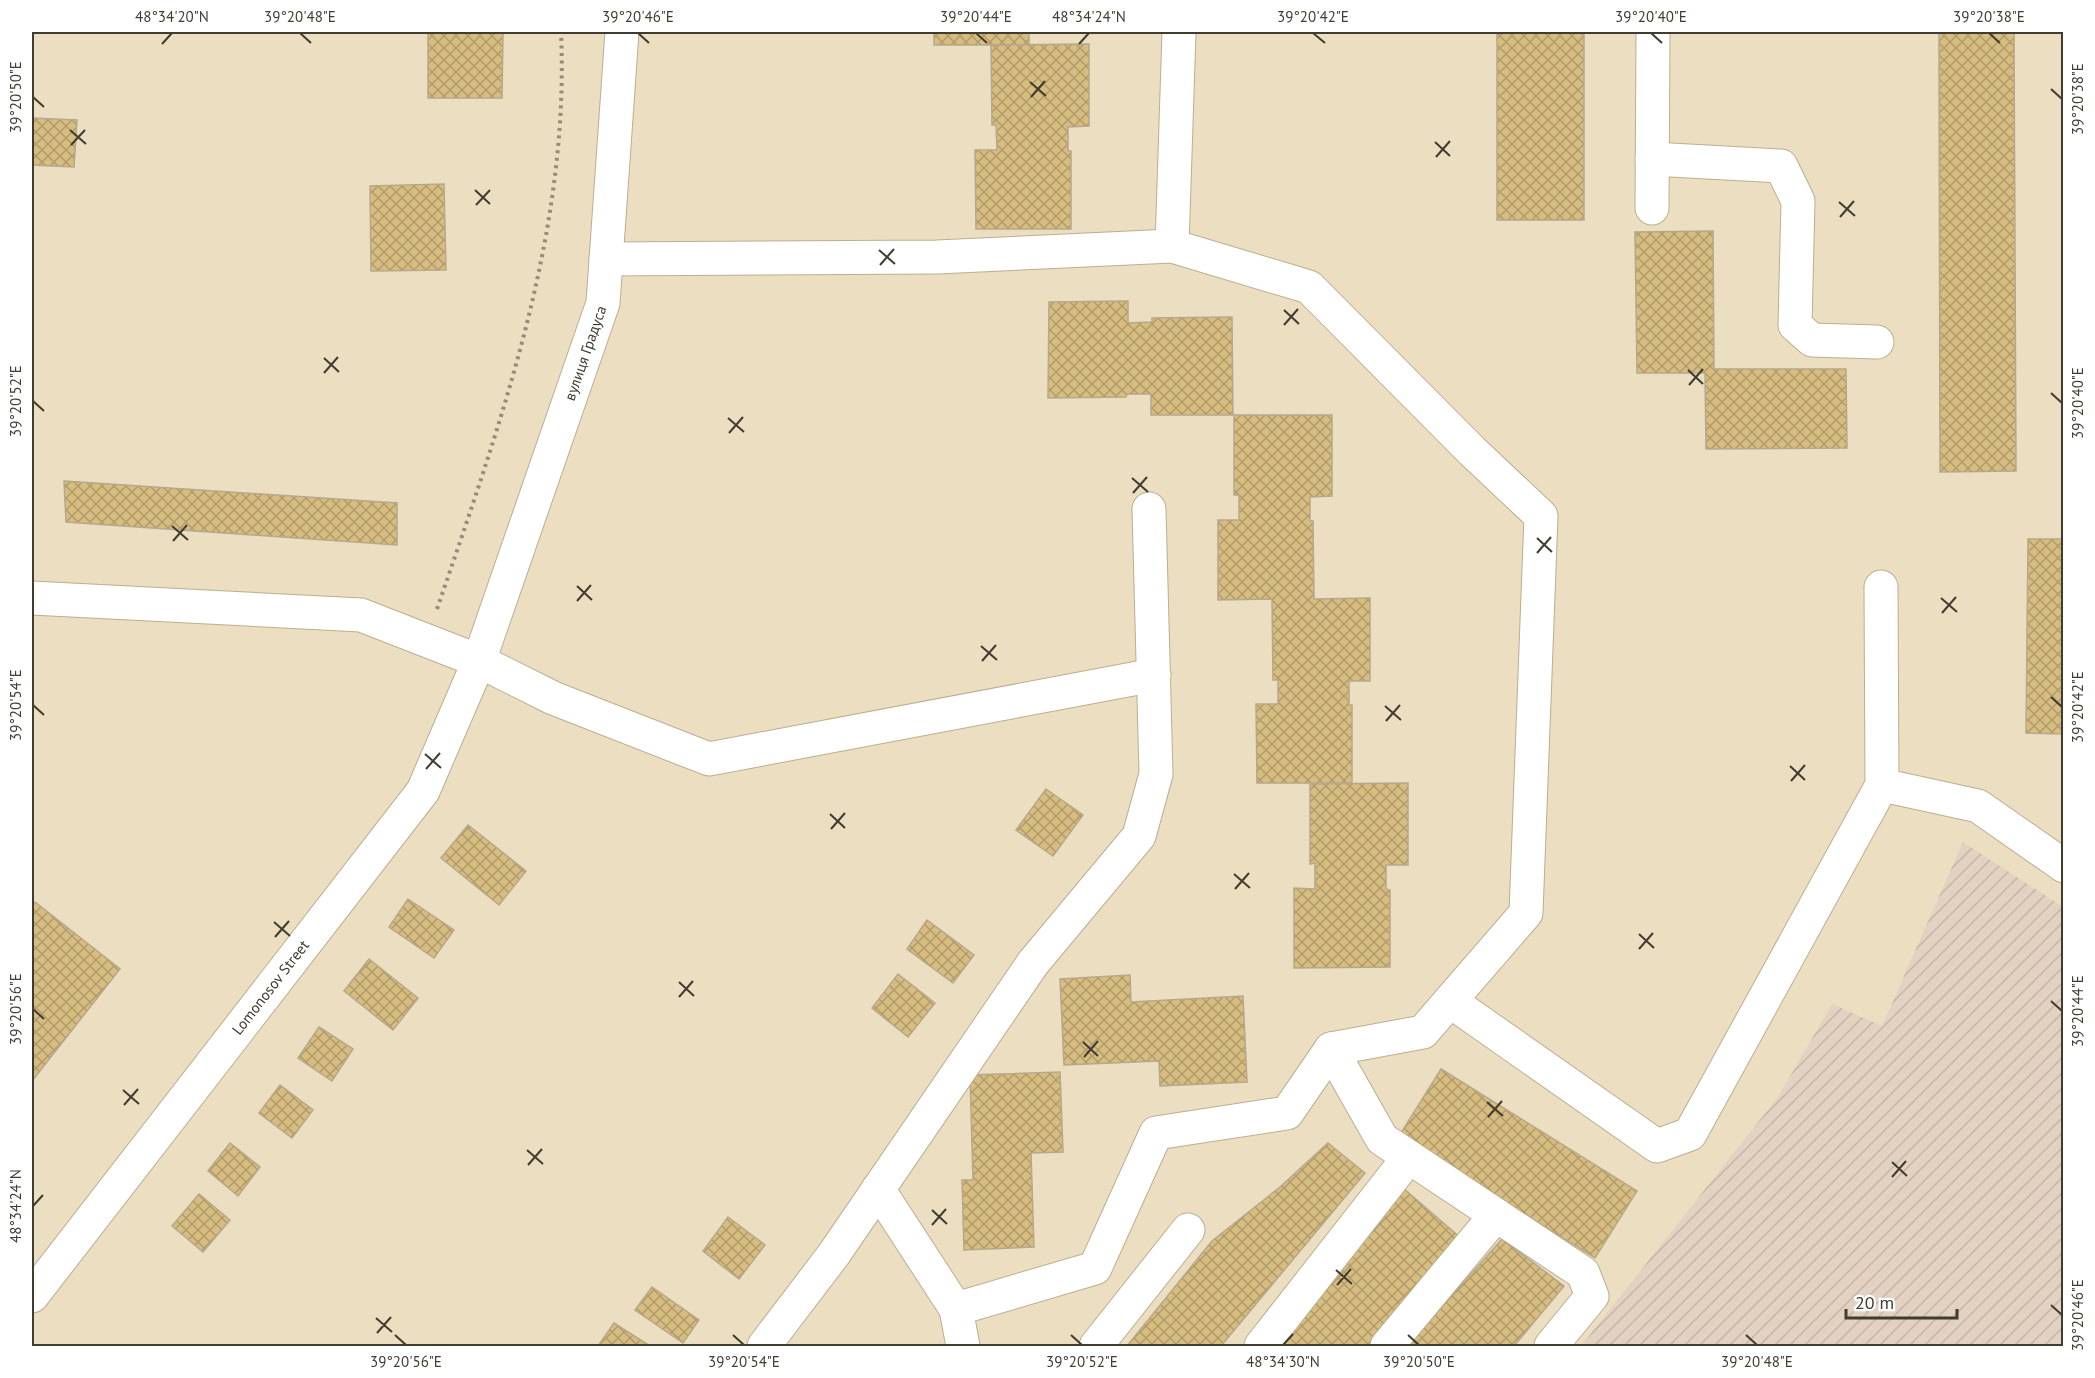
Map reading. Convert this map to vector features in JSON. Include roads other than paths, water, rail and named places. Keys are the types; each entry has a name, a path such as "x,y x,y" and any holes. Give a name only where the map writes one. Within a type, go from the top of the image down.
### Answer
{"main road":[{"name":"вулиця Градуса","path":"479,661 603,303 622,32"},
{"path":"1172,246 1179,32"},
{"path":"1652,208 1653,32"},
{"path":"1652,159 1781,165 1798,201 1795,325 1812,340 1877,342"},
{"path":"606,259 937,257 1172,246 1309,287 1472,451 1541,516 1526,914 1423,1032 1331,1049 1287,1113 1156,1133 1095,1268 957,1308"},
{"path":"764,1347 834,1254 1033,963 1139,836 1156,774 1149,509"},
{"path":"1450,1001 1657,1146 1690,1134 1882,785 1881,588"},
{"path":"32,598 360,615 479,661 553,698 709,759 1154,675"},
{"name":"Lomonosov Street","path":"32,1296 423,791 479,661"},
{"path":"1882,785 1978,806 2064,866"},
{"path":"1331,1049 1382,1139 1583,1273 1592,1296 1551,1347"},
{"path":"1261,1347 1409,1157"},
{"path":"878,1189 957,1308 963,1347"},
{"path":"1387,1347 1496,1215"},
{"path":"1096,1347 1188,1230"}]}
